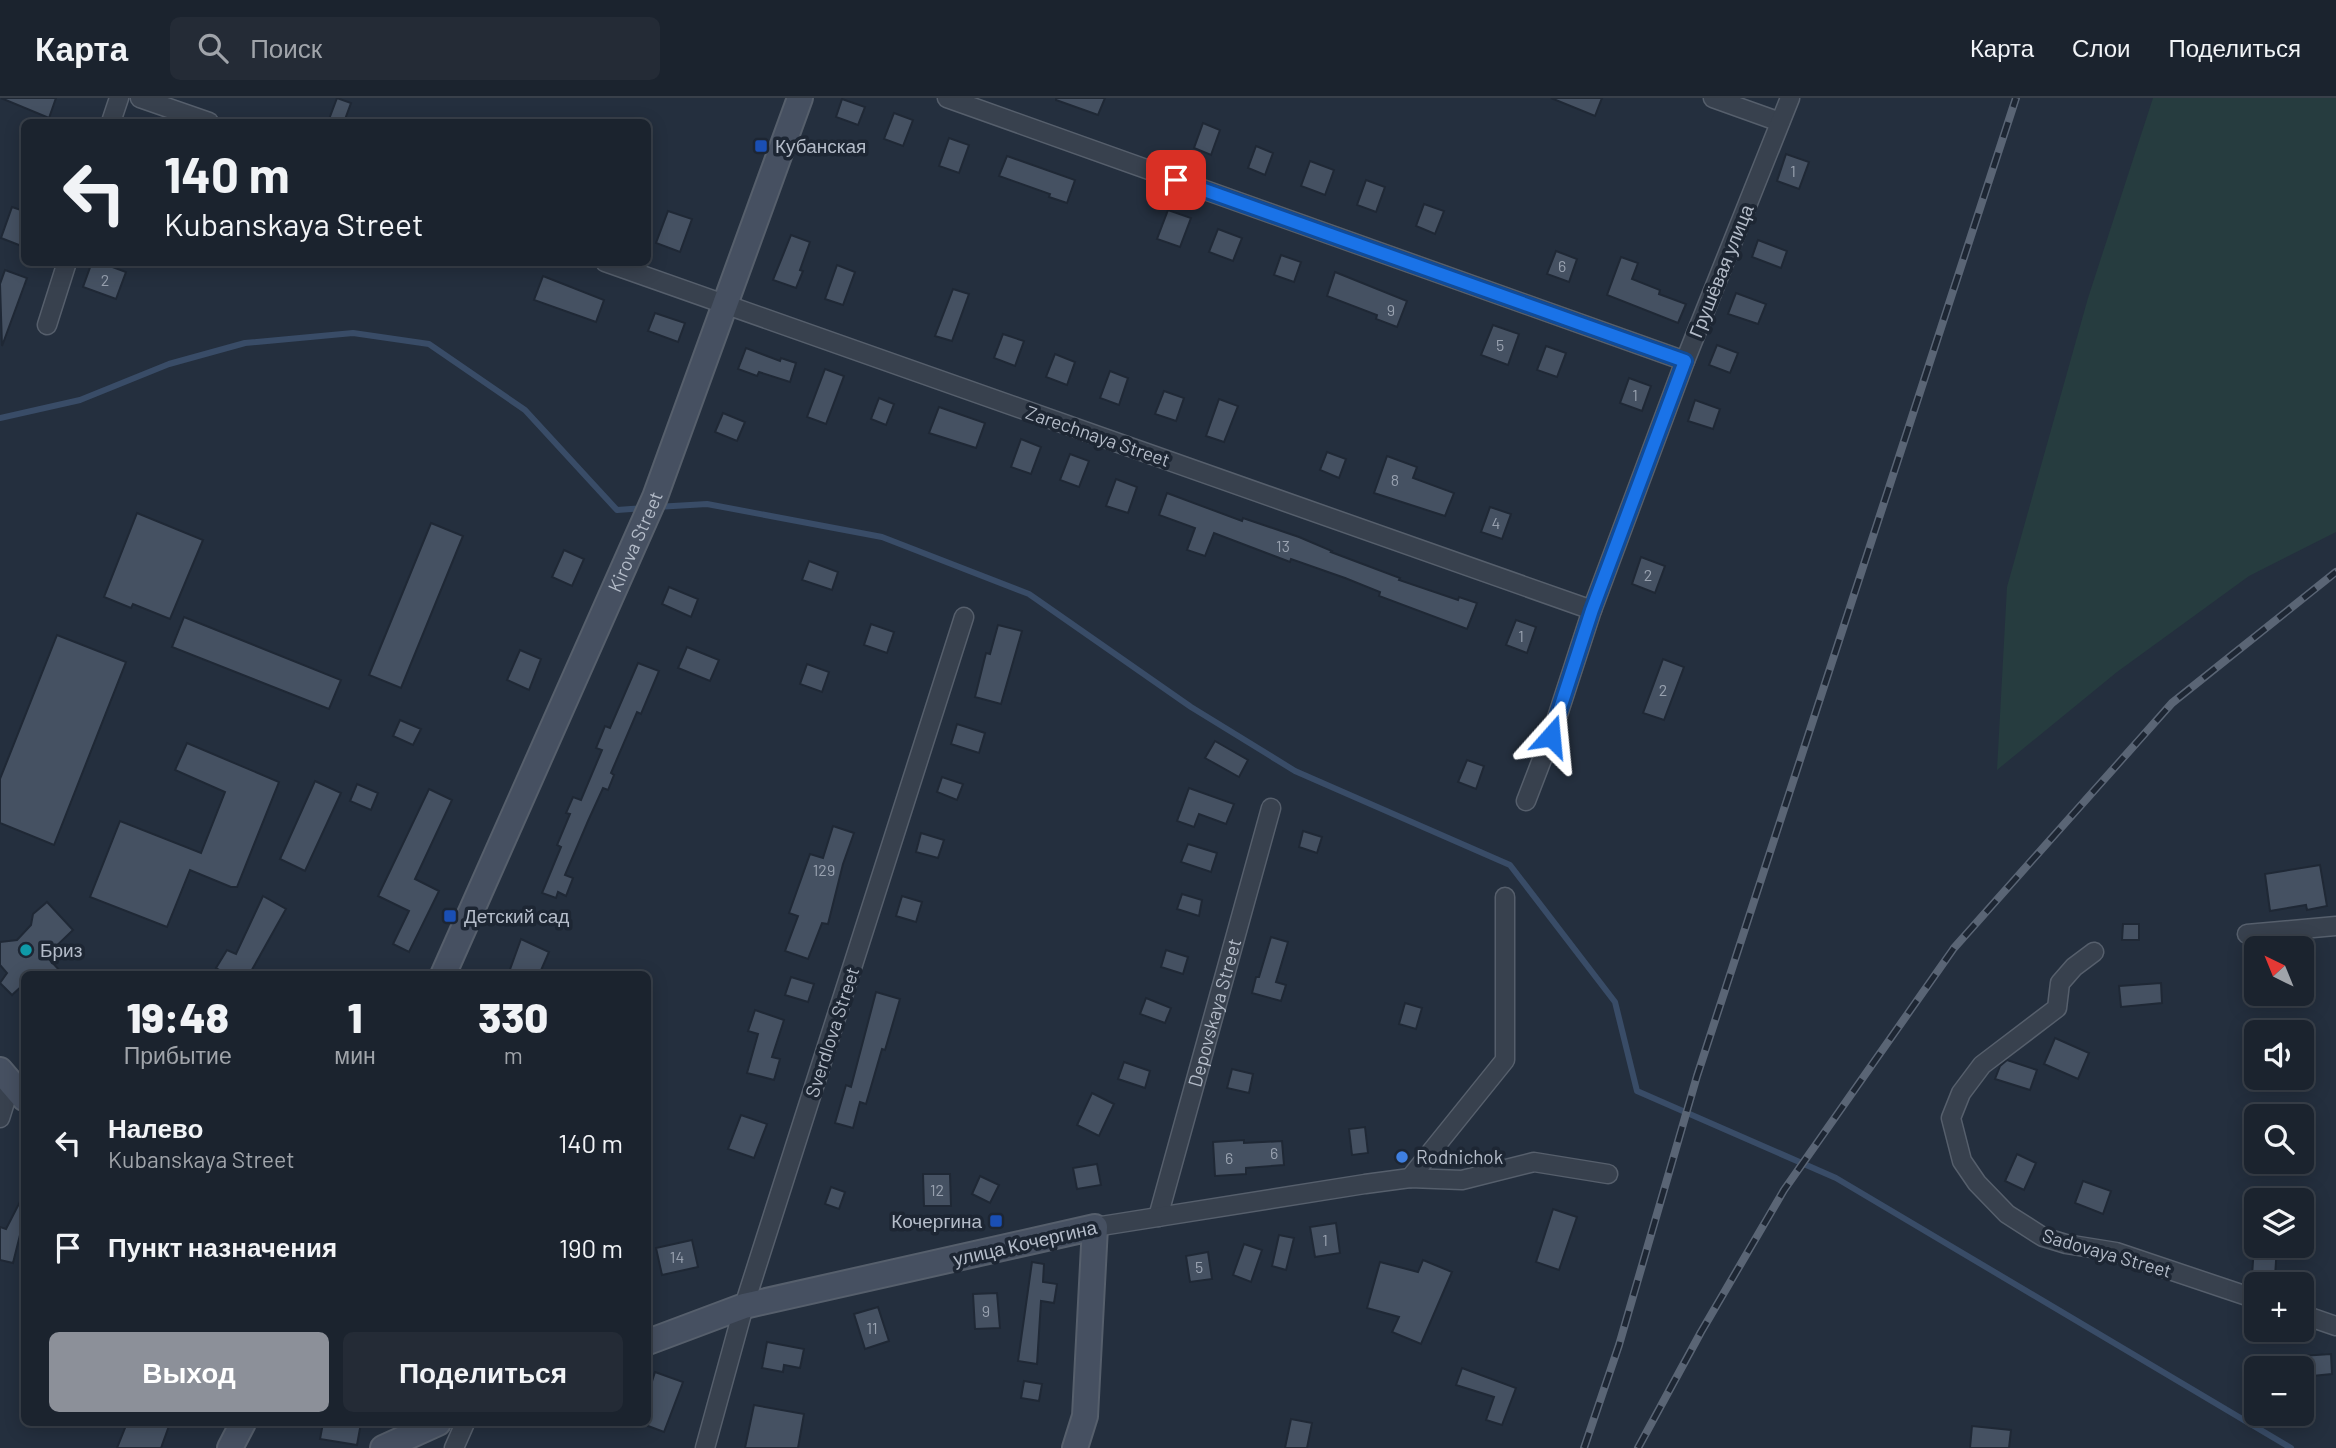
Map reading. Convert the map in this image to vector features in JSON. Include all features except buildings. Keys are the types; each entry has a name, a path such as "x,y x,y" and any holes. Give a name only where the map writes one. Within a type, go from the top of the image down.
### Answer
{"street":[{"path":"112,119 119,98"},
{"path":"140,98 200,119"},
{"name":"Kirova Street","path":"445,971 654,497 800,98"},
{"path":"947,98 1685,361"},
{"path":"1713,98 1780,122"},
{"name":"Грушёвая улица","path":"1526,801 1551,736 1592,610 1685,361 1790,98"},
{"path":"47,326 66,266"},
{"name":"Zarechnaya Street","path":"616,266 1592,610"},
{"name":"Sverdlova Street","path":"705,1448 744,1306 964,617"},
{"name":"Depovskaya Street","path":"1158,1217 1271,808"},
{"path":"1410,1178 1505,1060 1505,897"},
{"path":"2247,934 2336,926"},
{"name":"Sadovaya Street","path":"2094,952 2074,967 2060,983 2057,1008 1982,1065 1961,1093 1951,1118 1962,1161 1977,1183 2007,1214 2043,1237 2066,1244 2116,1252 2244,1295"},
{"path":"0,1118 12,1084"},
{"name":"улица Кочергина","path":"651,1341 744,1306 1095,1227 1410,1178 1462,1180 1534,1162 1608,1174"},
{"path":"1075,1448 1085,1416 1095,1227"},
{"path":"2314,1318 2336,1326"},
{"path":"230,1448 241,1426"},
{"path":"383,1448 431,1426"},
{"path":"454,1448 464,1426"}],"green space":[{"path":"2153,98 2336,98 2336,532 2249,576 2117,672 1997,770 2007,587 2088,298"}],"waterway":[{"path":"0,418 80,400 169,364 245,343 353,333 429,344 525,410 617,510 645,508"},
{"path":"656,507 707,504 882,537 1029,594 1191,707 1295,771 1510,865 1615,1002 1637,1091 1836,1178 2291,1448"}],"railway":[{"path":"1584,1448 1619,1345 1697,1076 2016,98"},
{"path":"1638,1448 1701,1332 1784,1190 1954,948 2172,703 2336,572"}],"place":[{"name":"Кубанская","path":"761,146"},
{"name":"Детский сад","path":"450,916"},
{"name":"Бриз","path":"26,950"},
{"name":"Rodnichok","path":"1402,1157"},
{"name":"Кочергина","path":"996,1221"}],"route":[{"path":"1176,180 1685,361 1592,610 1551,736"}]}
